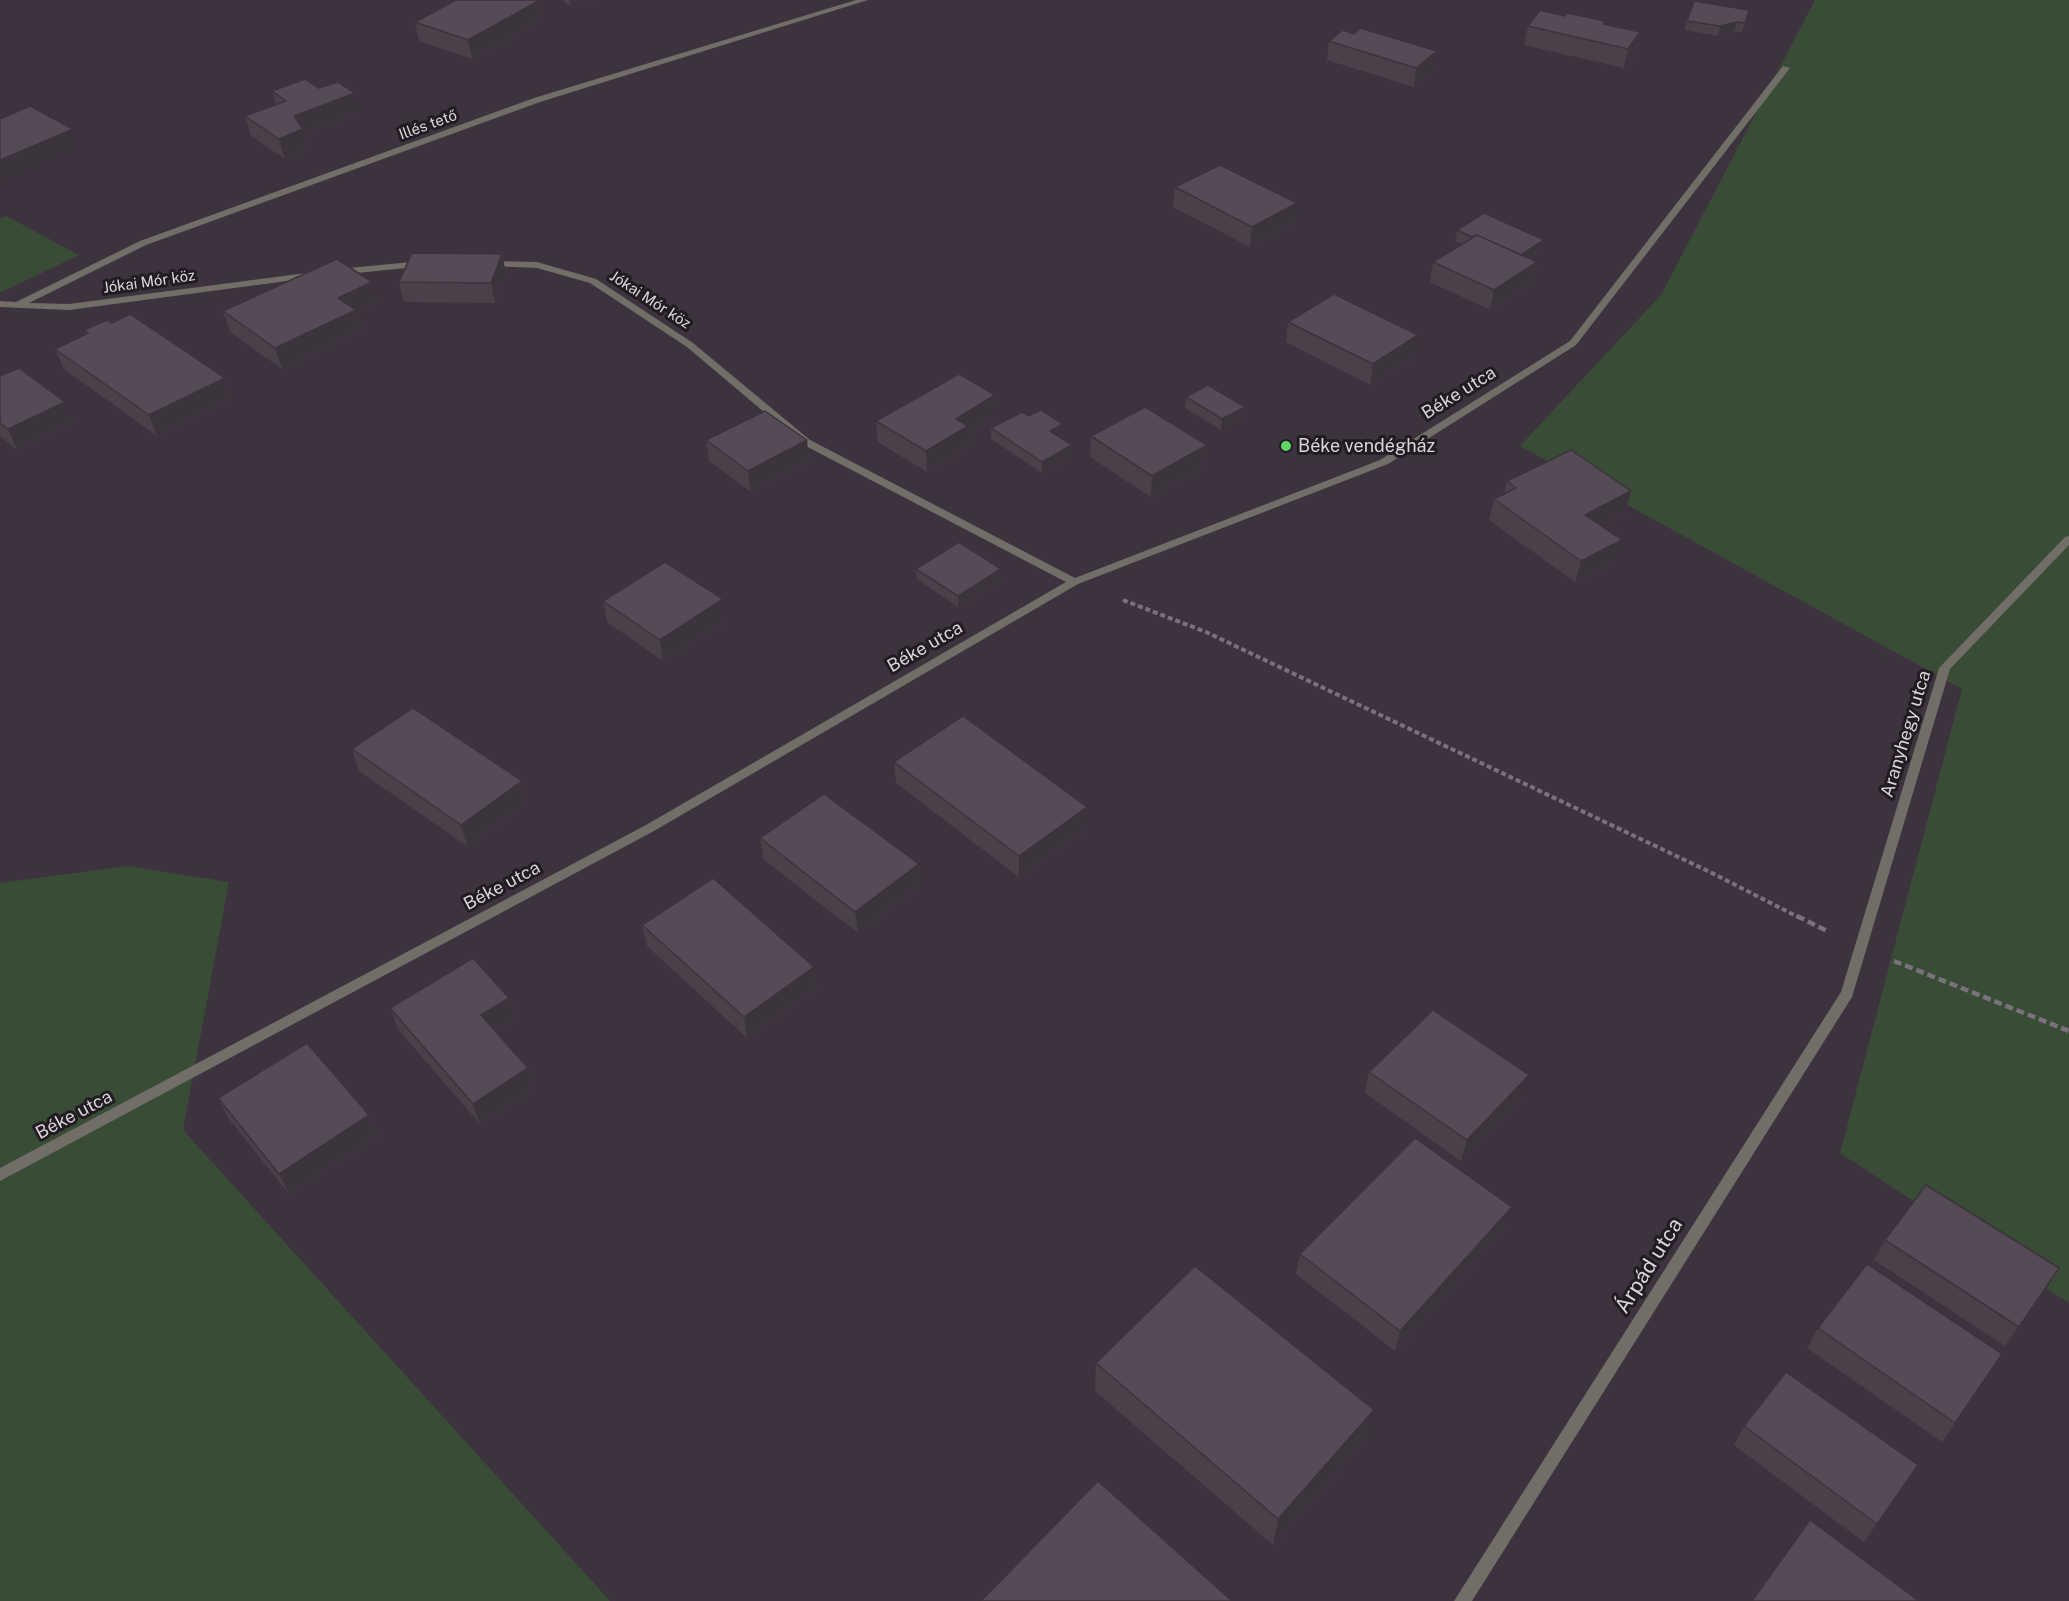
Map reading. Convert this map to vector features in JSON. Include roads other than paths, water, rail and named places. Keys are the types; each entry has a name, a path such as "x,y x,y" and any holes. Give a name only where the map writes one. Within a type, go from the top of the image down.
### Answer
{"street":[{"name":"Illés tető","path":"14,306 143,243 515,108 864,0"},
{"name":"Béke utca","path":"0,1175 650,828 1074,582 1384,462 1573,343 1786,68"},
{"name":"Jókai Mór köz","path":"0,304 69,307 335,272 437,263"},
{"name":"Jókai Mór köz","path":"482,263 537,265 593,281 690,345 806,442 1074,582"},
{"name":"Aranyhegy utca","path":"1860,947 1945,668 2069,539"},
{"name":"Árpád utca","path":"1462,1601 1847,993 1860,947"}],"place":[{"name":"Béke vendégház","path":"1286,446"}]}
